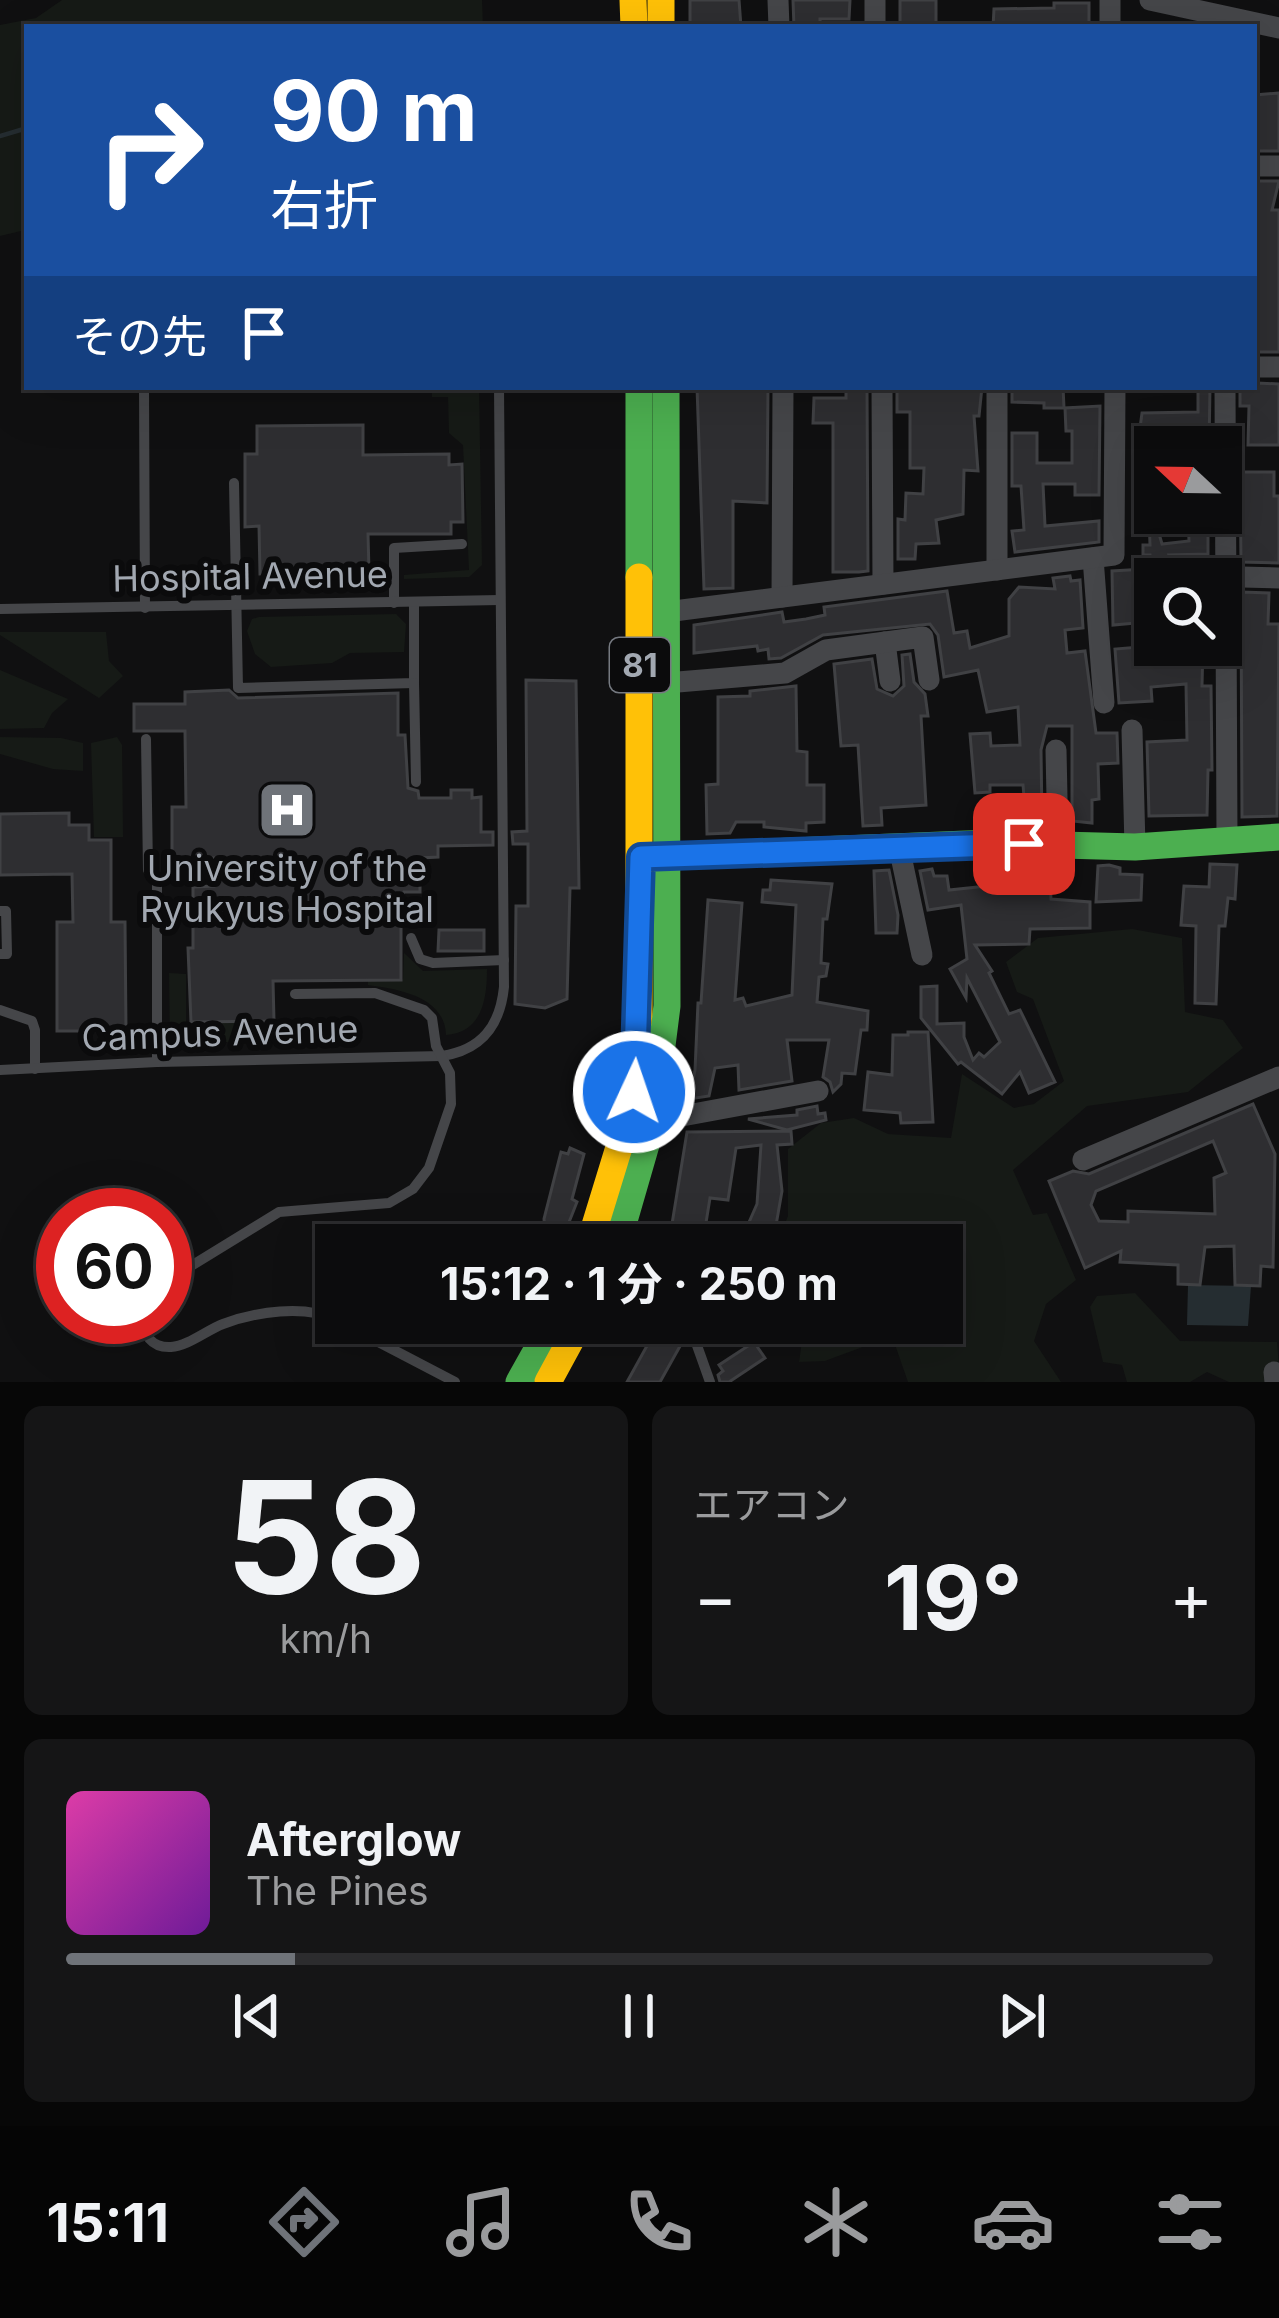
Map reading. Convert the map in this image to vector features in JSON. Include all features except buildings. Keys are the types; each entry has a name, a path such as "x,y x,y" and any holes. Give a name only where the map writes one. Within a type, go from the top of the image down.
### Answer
{"main road":[{"name":"81","path":"624,1224 641,1182 655,1121 668,1012 655,857 639,390"},
{"name":"81","path":"597,1224 620,1162 634,1092 655,857 666,683 666,390"},
{"path":"655,857 905,846 1135,847 1279,837"},
{"path":"519,1382 540,1344"},
{"path":"548,1382 569,1344"}],"street":[{"path":"1150,0 1220,22 1279,28"},
{"path":"1253,23 1258,0"},
{"path":"782,597 783,390"},
{"path":"882,390 883,584"},
{"path":"997,390 998,570"},
{"path":"666,613 1114,555 1115,390"},
{"path":"1225,390 1227,558"},
{"path":"1093,558 1104,703"},
{"path":"1242,577 1279,578"},
{"path":"666,683 785,673 826,650 922,637 929,680"},
{"path":"885,642 890,681"},
{"path":"1227,666 1227,840"},
{"path":"1132,730 1135,847"},
{"path":"1056,750 1058,845"},
{"path":"905,846 902,861 922,955"},
{"path":"1083,1160 1279,1077"},
{"path":"655,1121 818,1090"}],"lane":[{"path":"144,390 145,608"},
{"path":"442,1056 477,1045 496,1022 502,1005 499,390"},
{"path":"234,483 238,688 414,683"},
{"path":"394,603 394,548 462,544"},
{"name":"Hospital Avenue","path":"0,609 500,600"},
{"path":"414,603 416,782"},
{"path":"146,739 148,870 157,883 157,1062"},
{"path":"0,911 6,911 7,954 0,954"},
{"path":"411,938 420,959 433,963 504,960"},
{"path":"192,1265 279,1212 374,1206 413,1189 430,1168 451,1104 450,1073 436,1046 432,1018 424,1010 375,993 295,994"},
{"path":"0,1010 32,1021 35,1069"},
{"name":"Campus Avenue","path":"0,1070 442,1056"},
{"path":"192,1339 256,1313 315,1317"},
{"path":"381,1344 454,1382"},
{"path":"696,1344 710,1382"}],"shaded area":[{"path":"62,0 482,0 483,24 24,24 24,228 0,236 0,25 36,18"},
{"path":"432,390 479,390 482,565 469,577 404,579 404,575 469,570 463,445 449,433 448,397 432,397"},
{"path":"396,614 406,624 404,652 350,653 332,663 271,667 255,654 247,631 252,619 259,617"},
{"path":"0,632 106,632 109,661 123,676 99,698"},
{"path":"0,670 68,699 44,728 0,729"},
{"path":"0,737 83,743 83,771 53,769 0,754"},
{"path":"117,737 122,745 123,837 94,837 91,743"},
{"path":"1132,929 1182,938 1185,1012 1223,1020 1243,1048 1188,1092 1087,1106 1013,1170 1033,1215 1047,1213 1076,1280 1046,1304 1034,1341 1061,1382 908,1382 895,1344 963,1344 963,1224 785,1224 788,1149 821,1123 854,1118 888,1134 951,1138 962,1074 1014,1108 1034,1104 1064,1081 1033,999 1017,992 1006,962 1038,938"},
{"path":"404,953 423,971 487,969 484,1003 468,1028 446,1035 444,1022 429,1004 406,993 368,985 368,981 403,979"},
{"path":"169,973 186,974 186,1023 282,1021 282,1040 170,1044"},
{"path":"1188,1285 1251,1286 1248,1326 1187,1325"},
{"path":"1135,1293 1180,1341 1277,1342 1279,1368 1271,1382 1229,1382 1207,1372 1190,1382 1127,1382 1122,1365 1103,1362 1090,1307 1097,1296"},
{"path":"802,1344 871,1344 825,1361 799,1362"}],"waterway":[{"path":"0,136 24,129"}],"traffic: fast":[{"path":"639,390 639,577"},
{"path":"623,1224 652,1124 667,1006 666,390"},
{"path":"648,857 991,843 1135,847 1279,837"},
{"path":"519,1382 540,1344"}],"traffic: slow":[{"path":"633,0 634,24"},
{"path":"661,0 661,24"},
{"path":"595,1224 624,1131 639,1014 639,577"},
{"path":"548,1382 569,1344"}],"place":[{"name":"University of the Ryukyus Hospital","path":"287,810"}],"route":[{"path":"634,1092 641,857 1024,844"}]}
